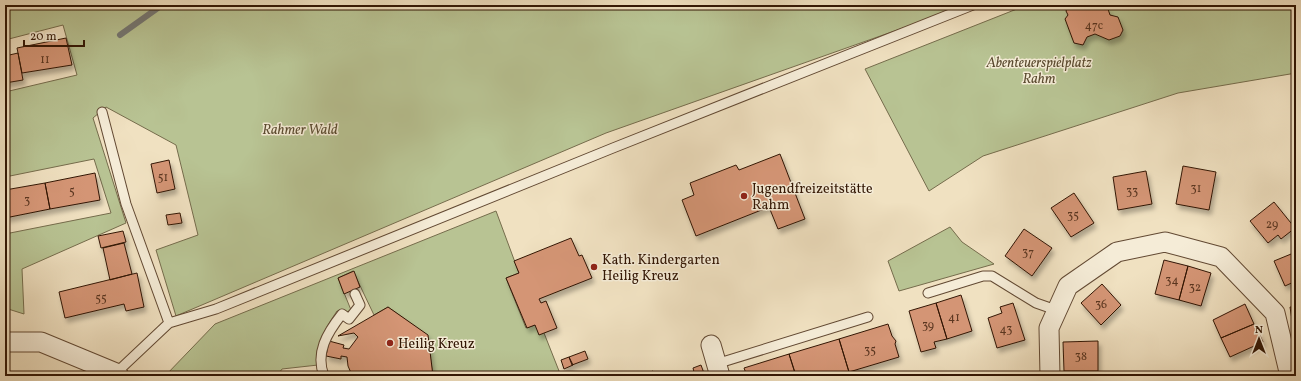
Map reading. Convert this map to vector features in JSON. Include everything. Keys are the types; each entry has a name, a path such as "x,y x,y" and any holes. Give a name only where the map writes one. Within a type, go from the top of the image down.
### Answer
{"street":[{"path":"1050,376 1049,328 1068,286 1117,252 1165,242 1222,257 1275,313 1290,376"},
{"path":"5,342 41,342 117,374"},
{"path":"711,345 718,370"}],"lane":[{"path":"117,374 170,323 223,306 613,148 973,5"},
{"path":"102,112 126,204 170,323"},
{"path":"928,293 983,276 992,276 1036,303 1056,310"},
{"path":"324,376 322,370 321,351 329,331 342,314 349,318 360,305 355,294"},
{"path":"718,370 868,317"}],"green space":[{"name":"Rahmer Wald","path":"5,5 968,5 606,133 176,316 156,250 198,235 176,145 106,107 93,118 126,223 22,269 24,314 5,308 5,234 111,213 94,159 5,177 5,92 77,75 63,25 5,40"},
{"name":"Abenteuerspielplatz Rahm","path":"1027,5 1296,5 1296,73 1178,93 983,156 929,191 865,69"},
{"path":"496,211 519,273 506,278 526,328 535,325 544,333 561,376 433,376 427,335 388,307 374,315 353,271 338,278 351,310 345,313 337,311 328,325 319,349 318,365 282,369 277,376 165,376 215,324"},
{"path":"950,227 962,242 994,264 899,291 888,261"}],"building":[{"path":"1068,5 1096,5 1108,9 1110,15 1118,17 1123,30 1120,36 1109,40 1095,34 1087,37 1083,45 1074,43 1065,19 1068,15 1066,11"},
{"path":"66,38 72,65 22,73 17,48"},
{"path":"18,53 23,80 5,83 5,56"},
{"name":"Jugendfreizeitstätte Rahm","path":"780,154 805,219 778,229 769,207 696,236 682,200 694,195 690,183 736,165 739,170"},
{"path":"169,160 175,189 157,193 151,164"},
{"path":"1183,166 1216,172 1209,210 1176,204"},
{"path":"1146,171 1152,204 1118,210 1113,177"},
{"path":"95,173 100,200 50,209 45,183"},
{"path":"45,183 50,209 5,218 5,190"},
{"path":"1074,193 1094,223 1071,237 1051,208"},
{"path":"1274,202 1295,228 1281,239 1278,235 1268,243 1250,221"},
{"path":"180,213 182,223 168,225 166,215"},
{"path":"1024,229 1052,248 1032,276 1005,256"},
{"path":"123,231 126,242 101,248 98,236"},
{"path":"571,238 579,256 582,255 592,278 539,299 541,303 546,301 557,328 539,335 535,325 527,328 506,278 519,273 514,261"},
{"path":"124,243 132,274 110,280 103,248"},
{"path":"1296,252 1296,281 1285,286 1274,261"},
{"path":"1164,260 1188,266 1179,300 1155,294"},
{"path":"1188,266 1211,273 1201,306 1179,300"},
{"path":"354,271 360,287 344,294 338,278"},
{"path":"137,273 144,307 126,311 124,304 65,318 59,292"},
{"path":"1102,284 1121,305 1101,325 1081,303"},
{"path":"961,295 972,331 947,339 936,303"},
{"path":"936,303 947,339 934,342 936,348 921,352 909,311"},
{"path":"1013,303 1025,340 997,348 988,318 1002,313 1000,307"},
{"path":"1245,304 1254,324 1221,338 1213,320"},
{"name":"Heilig Kreuz","path":"388,307 428,335 433,376 350,376 352,375 348,366 347,357 341,356 341,359 326,356 329,341 344,345 343,348 349,349 358,337 354,333 338,336"},
{"path":"1290,307 1296,307 1295,339"},
{"path":"888,324 892,336 896,341 895,344 899,357 849,372 839,339"},
{"path":"1254,324 1263,342 1230,357 1221,338"},
{"path":"839,339 849,372 835,376 796,376 789,354"},
{"path":"1098,341 1098,371 1064,371 1063,342"},
{"path":"585,351 588,359 572,365 569,357"},
{"path":"789,354 796,376 747,376 744,368"},
{"path":"569,357 573,365 564,369 561,360"},
{"path":"701,365 705,376 695,376 693,368"},
{"path":"653,371 655,376 645,376 645,374"}],"waterway":[{"path":"120,35 162,5"}],"place":[{"name":"Jugendfreizeitstätte Rahm","path":"744,196"},
{"name":"Kath. Kindergarten Heilig Kreuz","path":"594,267"},
{"name":"Heilig Kreuz","path":"390,343"}]}
